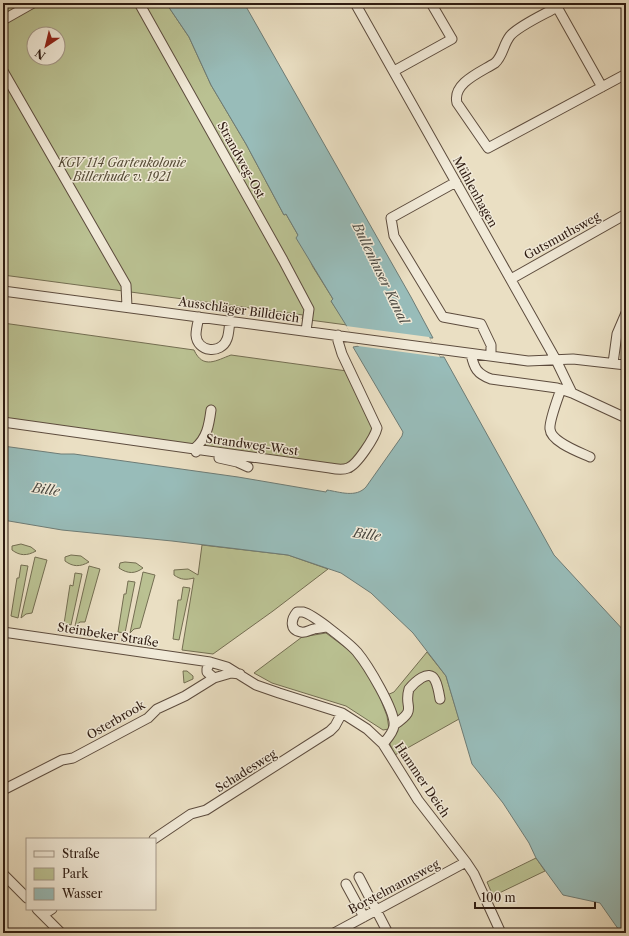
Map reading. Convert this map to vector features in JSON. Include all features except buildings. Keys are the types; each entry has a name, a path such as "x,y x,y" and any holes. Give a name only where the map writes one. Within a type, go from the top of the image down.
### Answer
{"street":[{"path":"3,20 33,3"},
{"name":"Strandweg-Ost","path":"139,3 309,309 306,331"},
{"name":"Mühlenhagen","path":"355,3 556,360 572,393"},
{"path":"394,71 452,39 431,3"},
{"path":"602,87 557,7 517,30 508,39 499,59 463,84 458,90 456,97 457,103 488,148 602,87 626,74"},
{"path":"3,71 126,285 128,307"},
{"path":"456,182 391,218 394,236 443,317 481,324 491,345 491,356"},
{"name":"Gutsmuthsweg","path":"510,279 626,214"},
{"name":"Ausschläger Billdeich","path":"3,291 471,354 528,360 573,359 626,365"},
{"path":"613,363 618,334 626,313"},
{"path":"199,317 196,336 200,345 210,350 220,348 227,340 230,321"},
{"name":"Strandweg-West","path":"3,422 330,468 347,469 353,466 374,436 377,428 342,354 339,346 338,335"},
{"path":"471,354 476,369 484,377 561,389 626,418"},
{"path":"561,389 550,428 552,436 558,441 590,457"},
{"path":"211,410 208,430 200,444 195,448 196,452 228,459 248,467"},
{"name":"Hammer Deich","path":"327,627 357,652 375,677 393,716 394,725 392,731 383,744 418,800 474,874 500,933"},
{"name":"Steinbeker Straße","path":"3,632 210,662 227,667 256,685 342,713 367,729 383,744"},
{"path":"210,662 207,672 214,678"},
{"name":"Osterbrook","path":"3,790 62,760 73,758 148,718 157,709 185,696 214,678 231,674 240,674"},
{"path":"394,725 409,712 409,689 425,676 429,676 435,680 440,699"},
{"name":"Schadesweg","path":"155,838 191,814 206,810 330,731 335,726 342,713"},
{"name":"Borstelmannsweg","path":"334,933 466,862"},
{"path":"3,874 26,897"},
{"path":"359,877 375,911 388,933"},
{"path":"346,884 364,917"},
{"path":"40,912 61,933"}],"green space":[{"name":"KGV 114 Gartenkolonie Billerhude v. 1921","path":"3,3 166,3 189,37 211,85 246,144 284,215 286,214 298,235 313,267 333,299 331,301 347,325 302,319 303,315 3,275"},
{"path":"3,323 194,350 202,360 206,362 216,361 231,355 347,371 378,422 352,472 3,426"},
{"path":"21,544 31,547 36,551 24,555 12,550 12,546"},
{"path":"202,545 288,555 328,569 213,654 182,650 194,578 181,579 174,575 174,570 188,569 198,575"},
{"path":"71,555 81,556 89,562 83,565 74,565 65,561 65,557"},
{"path":"35,557 47,560 32,613 26,614 21,618"},
{"path":"120,563 136,563 143,568 134,572 125,571 119,568"},
{"path":"21,565 28,566 18,618 11,616 17,578 19,578"},
{"path":"89,566 100,569 85,622 80,622 75,626"},
{"path":"143,572 155,575 140,628 134,629 130,633"},
{"path":"75,573 82,574 71,625 64,624 70,585 73,586"},
{"path":"128,581 135,582 125,633 118,632 124,594 126,594"},
{"path":"183,587 190,588 179,640 173,639 178,600 181,600"},
{"path":"326,633 354,654 375,685 387,716 389,729 383,730 346,706 272,683 254,673 302,637"},
{"path":"427,652 446,676 459,719 395,755 389,742 397,731 387,695 394,692"},
{"path":"183,671 187,671 193,676 193,679 184,683"},
{"path":"536,858 545,871 493,896 487,882"}],"water":[{"path":"166,3 244,3 411,297 433,338 429,338 440,357 444,357 554,555 626,633 626,933 621,933 600,903 563,895 536,858 529,843 503,803 472,764 446,676 413,633 371,593 341,573 288,555 62,530 3,520 3,446 61,454 74,454 238,477 326,492 327,490 342,493 353,493 366,487 402,436 403,432 353,347 359,346 331,301 333,299 296,238 298,235 286,214 284,215 246,144 211,85 189,37"}],"pier":[{"path":"346,326 429,337 440,357 358,346"}],"water label":[{"name":"Bullenhuser Kanal","path":"381,273"},
{"name":"Bille","path":"46,489"},
{"name":"Bille","path":"367,534"}]}
